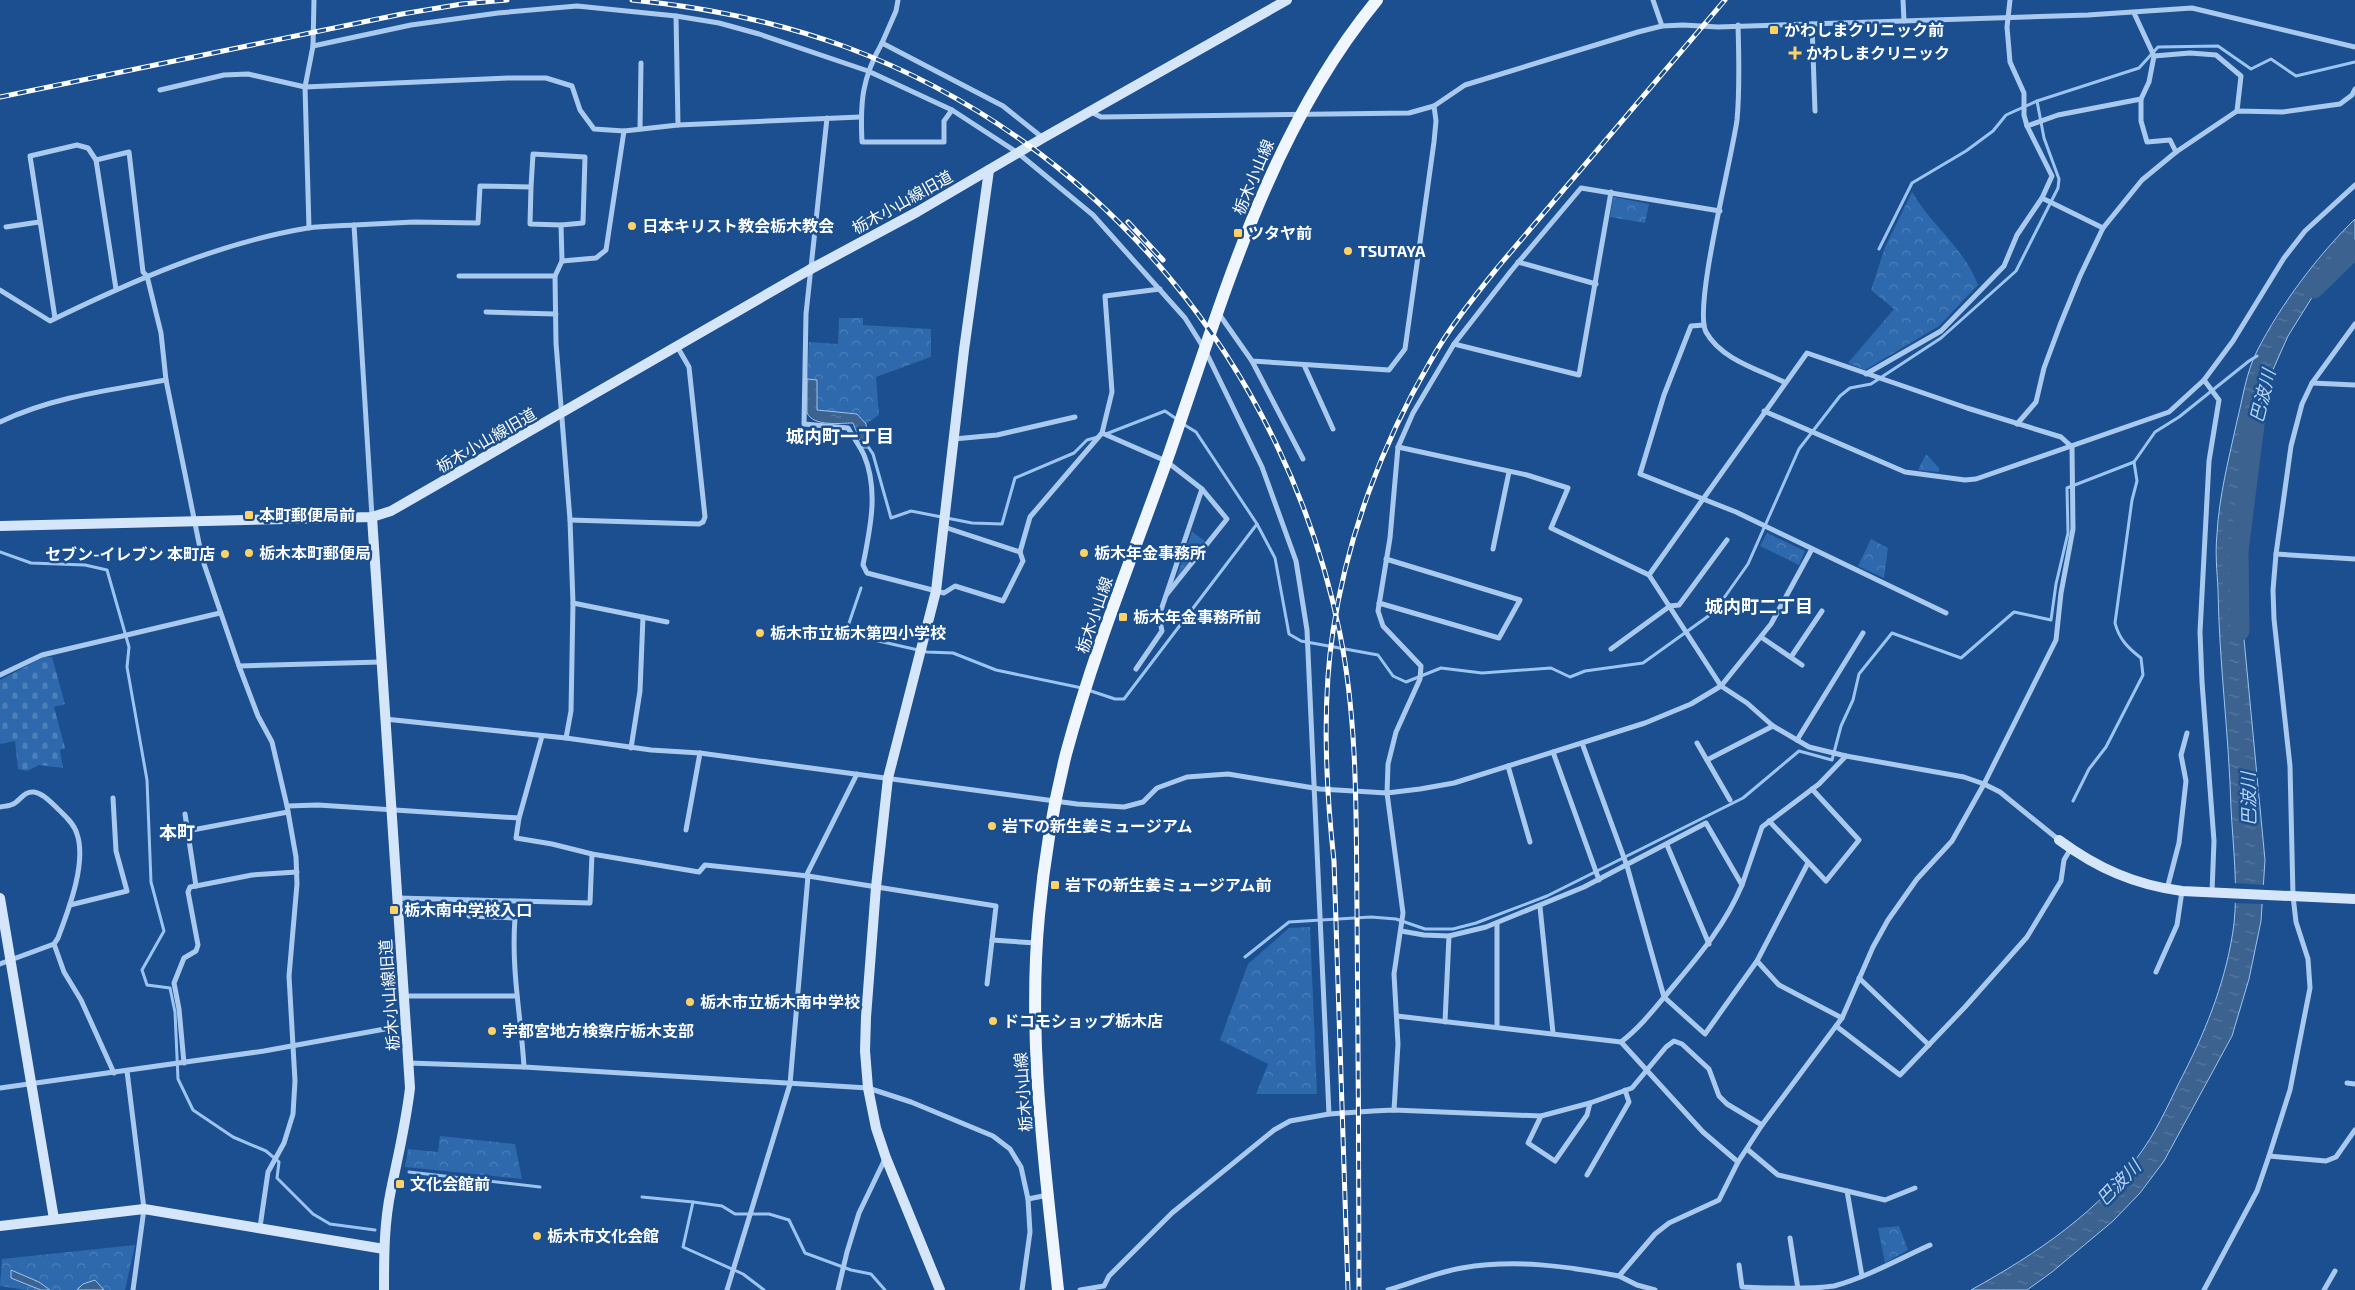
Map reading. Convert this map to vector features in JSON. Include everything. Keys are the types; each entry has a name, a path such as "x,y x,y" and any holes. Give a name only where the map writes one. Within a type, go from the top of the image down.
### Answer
{"main road":[{"name":"栃木小山線","path":"1058,1290 1048,1195 1035,1028 1037,943 1044,869 1056,802 1080,708 1218,312 1267,182 1299,115 1344,43 1377,0"}],"street":[{"path":"309,228 305,87 312,46 314,0"},
{"path":"898,0 896,11 868,71 862,89 860,117 862,142 944,142 944,121 952,110"},
{"name":"栃木小山線旧道","path":"384,1290 384,1249 391,1190 407,1119 410,1088 372,517 391,512 678,348 810,270 917,212 1043,138 1287,0"},
{"path":"1653,0 1662,26"},
{"path":"1903,0 1904,21"},
{"path":"1866,374 1941,331 2004,266 2017,235 2042,198 2052,176 2027,126 2024,115 2024,93 2010,62 2007,27 2010,0"},
{"path":"2192,8 2193,0"},
{"path":"312,46 411,25 498,13 577,6 676,16 719,24 759,34 868,71 952,110 1018,153 1093,215 1185,318 1205,350 1262,467 1296,560 1307,630 1329,1114"},
{"path":"1089,112 1101,117 1409,114 1434,106 1465,85 1662,26 1904,21 2134,13 2192,8 2355,47"},
{"path":"2134,13 2154,56 2149,82 2141,99 2141,121 2147,142 2170,140 2176,152"},
{"path":"676,16 678,125"},
{"path":"1812,24 1814,111"},
{"path":"1738,25 1740,86 1737,120 1704,291 1704,326 1712,342 1725,354 1784,382"},
{"path":"882,43 1003,106 1043,138"},
{"path":"2154,56 2216,55 2241,76 2237,111"},
{"path":"640,129 641,64"},
{"path":"160,90 224,75 248,74 305,87 546,78 572,86 580,110 594,129 624,131 678,125 860,117"},
{"path":"2017,424 2036,402 2044,368 2060,324 2103,228 2142,180 2176,152 2237,111 2283,112 2340,104 2352,95 2355,89"},
{"path":"2027,126 2058,115 2141,99"},
{"path":"1252,361 1389,370 1405,349 1434,142 1436,121 1434,106"},
{"path":"827,118 806,314 804,424 848,428 864,455 873,495 873,518 863,566 867,573 944,593 955,586 1003,601 1023,561 1020,552 1030,517 1102,433 1112,392 1105,296 1160,290"},
{"path":"562,261 596,258 606,250 624,131"},
{"path":"55,318 30,156 77,145 88,148 96,160 116,289"},
{"path":"96,160 129,152 143,272 147,276 161,333 166,380 202,558 258,716 272,742 287,809 297,872 290,976 295,1081 293,1114 284,1143 268,1172 263,1195 260,1227"},
{"path":"533,154 585,157 583,223 560,225 530,224 531,187 533,154"},
{"path":"940,1290 886,1158 876,1128 868,1088 865,1051 866,1017 876,887 888,778 936,591 964,350 989,170"},
{"path":"1764,411 1905,472 1965,480 1976,479 2072,447 2169,412 2204,380 2233,341 2294,244 2305,231 2355,185"},
{"path":"0,290 50,321 147,276 249,241 309,228 414,222 478,223 480,186 531,187"},
{"path":"1394,1110 1397,1076 1397,1016 1394,974 1403,913 1387,793 1388,764 1396,732 1420,680 1421,666 1383,626 1378,611 1386,559 1398,447 1413,413 1454,344 1518,262 1581,188 1720,211"},
{"path":"1454,344 1579,375 1611,192"},
{"path":"2042,198 2103,228"},
{"path":"6,227 39,222"},
{"path":"0,526 372,517 354,225"},
{"path":"560,225 562,261 555,276 556,314 560,406 570,520 573,603 571,711 566,738"},
{"path":"1518,262 1596,284"},
{"path":"459,276 555,276"},
{"path":"486,312 556,314"},
{"path":"1218,312 1252,361 1303,459"},
{"path":"2204,1290 2257,1191 2290,1090 2310,988 2308,959 2296,922 2290,766 2274,619 2276,554 2292,446 2302,404 2312,382 2355,324"},
{"path":"1704,326 1691,326 1664,395 1640,474 1705,498 1946,613"},
{"path":"570,520 699,524 703,522 705,517 689,367 678,348"},
{"path":"1619,1276 1655,1234 1670,1224 1719,1200 1738,1162 1762,1125 1842,1018 1859,978 1888,920 1917,879 1952,841 1984,784 2056,640 2061,593 2073,529 2072,447 2061,437 1807,353 1795,371 1784,382 1705,498 1649,575"},
{"path":"1304,364 1333,429"},
{"path":"0,422 77,395 166,380"},
{"path":"2204,380 2219,400 2208,462 2200,632 2216,892"},
{"path":"2312,382 2355,385"},
{"path":"954,440 997,435 1075,417"},
{"path":"1102,433 1166,460 1202,489 1227,519 1167,594"},
{"path":"1398,447 1509,472 1568,488 1551,528 1649,575 1721,686 1747,703 1772,726 1809,748 1964,777 1984,784 2000,792 2071,848 2109,872 2134,881 2182,891 2355,899"},
{"path":"1493,549 1509,472"},
{"path":"1136,669 1162,631 1159,616 1202,489"},
{"path":"944,527 1020,552"},
{"path":"1611,649 1670,606 1679,605 1727,540"},
{"path":"384,719 566,738 631,748 700,753 1056,802 1124,807 1143,802 1157,788 1187,777 1228,774 1314,788 1387,793 1454,783 1645,723 1691,704 1721,686 1761,637 1780,609 1812,549"},
{"path":"2276,554 2355,559"},
{"path":"1379,603 1499,638 1520,600 1386,559"},
{"path":"573,603 667,622"},
{"path":"1791,657 1822,611"},
{"path":"0,675 42,655 220,613"},
{"path":"631,748 640,692 643,617"},
{"path":"1797,740 1863,634"},
{"path":"1761,637 1802,665"},
{"path":"239,666 381,662"},
{"path":"1707,760 1772,726"},
{"path":"2168,889 2179,844 2186,781 2181,755 2187,733"},
{"path":"542,736 519,818 516,838 552,844 592,854 699,872 705,865 807,876 996,906 987,984"},
{"path":"1582,743 1627,866 1664,997 1705,1034 1757,961 1808,863"},
{"path":"1697,743 1730,800"},
{"path":"1553,752 1599,880"},
{"path":"686,830 700,753"},
{"path":"1621,1042 1641,1026 1709,944 1732,909 1742,886 1762,826 1812,789 1846,756"},
{"path":"1508,766 1530,842"},
{"path":"727,1290 749,1212 790,1084 807,876 857,774"},
{"path":"1768,821 1826,881 1859,840 1812,789"},
{"path":"0,807 14,804 30,792 37,792 64,814 72,825 77,834 79,850 76,884 58,938 54,944 0,964"},
{"path":"70,905 127,891 116,851 113,798"},
{"path":"187,831 287,809 392,810 519,818"},
{"path":"185,814 196,886"},
{"path":"1401,932 1449,936 1497,923 1599,880 1706,823 1742,886"},
{"path":"1667,845 1709,944"},
{"path":"1836,1026 1900,1075 1966,1007 2026,937 2061,881 2064,860 2071,848"},
{"path":"398,898 590,903 592,854"},
{"path":"183,1063 179,1009 174,983 184,958 196,951 198,945 188,892 190,887 252,875 297,872"},
{"path":"2156,972 2177,925 2182,891"},
{"path":"0,898 54,1219"},
{"path":"468,900 469,916 516,918 513,947 524,1067"},
{"path":"1540,906 1553,1033"},
{"path":"1497,923 1497,1027"},
{"path":"1445,1022 1449,936"},
{"path":"992,940 1037,943"},
{"path":"54,944 64,972 81,1000 114,1073"},
{"path":"1757,961 1779,985 1842,1018"},
{"path":"1859,978 1929,1044"},
{"path":"405,996 516,996"},
{"path":"1397,1016 1621,1042 1646,1072 1703,1132 1738,1162"},
{"path":"0,1088 127,1072 292,1046 407,1025"},
{"path":"1080,1290 1106,1288 1109,1276 1172,1213 1274,1130 1290,1120 1329,1114 1394,1110 1541,1116 1590,1103 1632,1088 1666,1047 1674,1041 1682,1044 1709,1069 1719,1096 1727,1104 1762,1125"},
{"path":"409,1063 524,1067 868,1088 911,1102 993,1136 1010,1149 1021,1167 1028,1199 1030,1232 1022,1290"},
{"path":"127,1072 144,1209 133,1290"},
{"path":"2348,1082 2355,1084"},
{"path":"1587,1175 1629,1102 1625,1090"},
{"path":"1541,1116 1528,1143 1555,1161 1587,1116 1590,1103"},
{"path":"2269,1156 2326,1161 2336,1157 2355,1130"},
{"path":"1747,1149 1778,1175 1885,1200 1915,1188"},
{"path":"838,1290 846,1252 859,1214 886,1158"},
{"path":"1847,1191 1862,1276"},
{"path":"1028,1199 1048,1195"},
{"path":"0,1226 144,1209 384,1249"},
{"path":"1790,1238 1798,1289"},
{"path":"1739,1265 1742,1287 1798,1289 1833,1286 1862,1276 1930,1245"},
{"path":"1388,1290 1461,1268 1515,1263 1570,1266 1619,1276 1637,1285 1655,1290"},
{"path":"2324,1290 2335,1271"}],"green space":[{"path":"1912,192 1928,215 1965,260 1978,285 1939,326 1865,370 1848,363 1894,309 1871,290 1885,247"},
{"path":"1613,197 1649,204 1645,223 1610,217"},
{"path":"839,318 863,318 863,325 931,329 931,357 876,377 879,415 866,424 857,414 817,410 817,380 807,379 809,342 838,344"},
{"path":"1926,454 1939,468 1939,472 1918,470"},
{"path":"1192,532 1205,541 1176,579"},
{"path":"1767,533 1805,551 1799,565 1760,546"},
{"path":"1871,539 1888,548 1884,578 1858,566"},
{"path":"44,657 52,657 65,704 54,707 65,748 60,750 63,768 39,765 27,771 18,769 15,741 0,744 0,680"},
{"path":"1310,927 1317,1094 1256,1094 1268,1064 1220,1040 1248,964 1289,928"},
{"path":"440,1136 515,1144 522,1179 405,1167 408,1149 438,1152"},
{"path":"1899,1226 1908,1250 1885,1263 1878,1228"},
{"path":"135,1245 125,1290 26,1290 0,1286 2,1259"}],"water":[{"path":"2355,219 2355,242 2311,299 2288,336 2267,383 2245,468 2237,525 2236,589 2244,639 2265,860 2261,921 2249,979 2232,1036 2164,1161 2140,1193 2113,1221 2052,1272 2027,1290 1971,1290 2043,1246 2066,1229 2108,1192 2127,1171 2150,1139 2160,1121 2209,1019 2227,963 2234,924 2236,895 2216,562 2216,541 2222,491 2245,385 2257,351 2277,316 2301,281 2327,248"},
{"path":"807,379 817,380 817,410 857,414 866,424 869,448 863,448 853,423 828,423 810,417 807,413"},
{"path":"11,1270 39,1282 50,1290 41,1290 11,1278"},
{"path":"95,1280 104,1290 77,1290 83,1284"}],"pier":[{"path":"2232,883 2266,885 2265,904 2232,903"}],"waterway":[{"path":"1183,424 1196,432 1257,524 1275,558 1289,634 1301,641 1378,655 1393,676 1406,682 1441,668 1482,673 1551,668 1570,677 1585,671 1643,663 1714,612 1748,564 1799,449 1840,396 1850,388 1871,384 1941,338 2016,271 2058,188 2059,179 2044,138 2037,101 2139,68 2158,47 2218,46 2251,69 2271,59 2296,76 2355,62"},
{"path":"1879,249 1912,183 1966,151 1993,131 2006,115 2037,101"},
{"name":"巴波川","path":"2314,289 2355,249"},
{"path":"2073,801 2089,769 2106,747 2143,675 2141,658 2125,643 2115,623 2132,500 2137,481 2134,462 2155,432 2179,417 2257,356"},
{"path":"1106,434 1165,411 1178,420"},
{"name":"巴波川","path":"2240,631 2239,551 2256,417"},
{"path":"869,448 873,454 891,518 911,511 972,523 1002,524 1015,478 1074,453 1087,440 1098,437"},
{"path":"1245,957 1289,922 1371,917 1396,919 1425,929 1453,929 1476,923 1547,896 1743,798 1799,751 1832,760 1841,726 1853,700 1859,674 1892,633 1961,658 2014,612 2051,620 2056,584 2068,533 2067,488 2134,462"},
{"path":"1088,690 1115,699 1124,699 1257,524"},
{"path":"0,552 31,563 85,565 107,570 129,647 127,667 147,780 151,882 164,931 142,970 147,985 170,988 175,1012 178,1079 193,1110 233,1137 266,1151 279,1162 277,1178 313,1214 330,1224 375,1230"},
{"path":"861,588 847,629 874,640 927,652 953,653 996,670 1082,688"},
{"path":"409,1172 540,1187"},
{"path":"642,1197 693,1202 683,1247 743,1274 764,1290"},
{"path":"693,1202 722,1206 735,1214 769,1214 789,1220 805,1253 851,1270 871,1274 885,1290"}],"railway":[{"path":"0,97 402,14 462,4 507,0"},
{"path":"632,0 714,11 794,30 846,47 938,89 1023,141 1100,204 1168,276 1227,356 1276,443 1314,536 1340,634 1346,668 1353,737 1356,806 1359,1290"},
{"path":"1348,1290 1334,861 1327,776 1326,716 1333,631 1339,596 1357,526 1382,458 1413,393 1437,349 1498,267 1725,0"},
{"path":"1128,222 1163,260"}],"place":[{"name":"かわしまクリニック前","path":"1774,30"},
{"name":"かわしまクリニック","path":"1795,53"},
{"name":"日本キリスト教会栃木教会","path":"632,226"},
{"name":"ツタヤ前","path":"1238,233"},
{"name":"TSUTAYA","path":"1348,251"},
{"name":"本町郵便局前","path":"249,515"},
{"name":"栃木本町郵便局","path":"249,553"},
{"name":"栃木年金事務所","path":"1084,553"},
{"name":"セブン-イレブン 本町店","path":"225,554"},
{"name":"栃木年金事務所前","path":"1123,617"},
{"name":"栃木市立栃木第四小学校","path":"760,633"},
{"name":"岩下の新生姜ミュージアム","path":"992,826"},
{"name":"岩下の新生姜ミュージアム前","path":"1055,885"},
{"name":"栃木南中学校入口","path":"394,910"},
{"name":"栃木市立栃木南中学校","path":"690,1002"},
{"name":"ドコモショップ栃木店","path":"993,1021"},
{"name":"宇都宮地方検察庁栃木支部","path":"492,1031"},
{"name":"文化会館前","path":"400,1184"},
{"name":"栃木市文化会館","path":"537,1236"}],"district":[{"name":"城内町一丁目","path":"840,437"},
{"name":"城内町二丁目","path":"1759,607"},
{"name":"本町","path":"177,833"}]}
